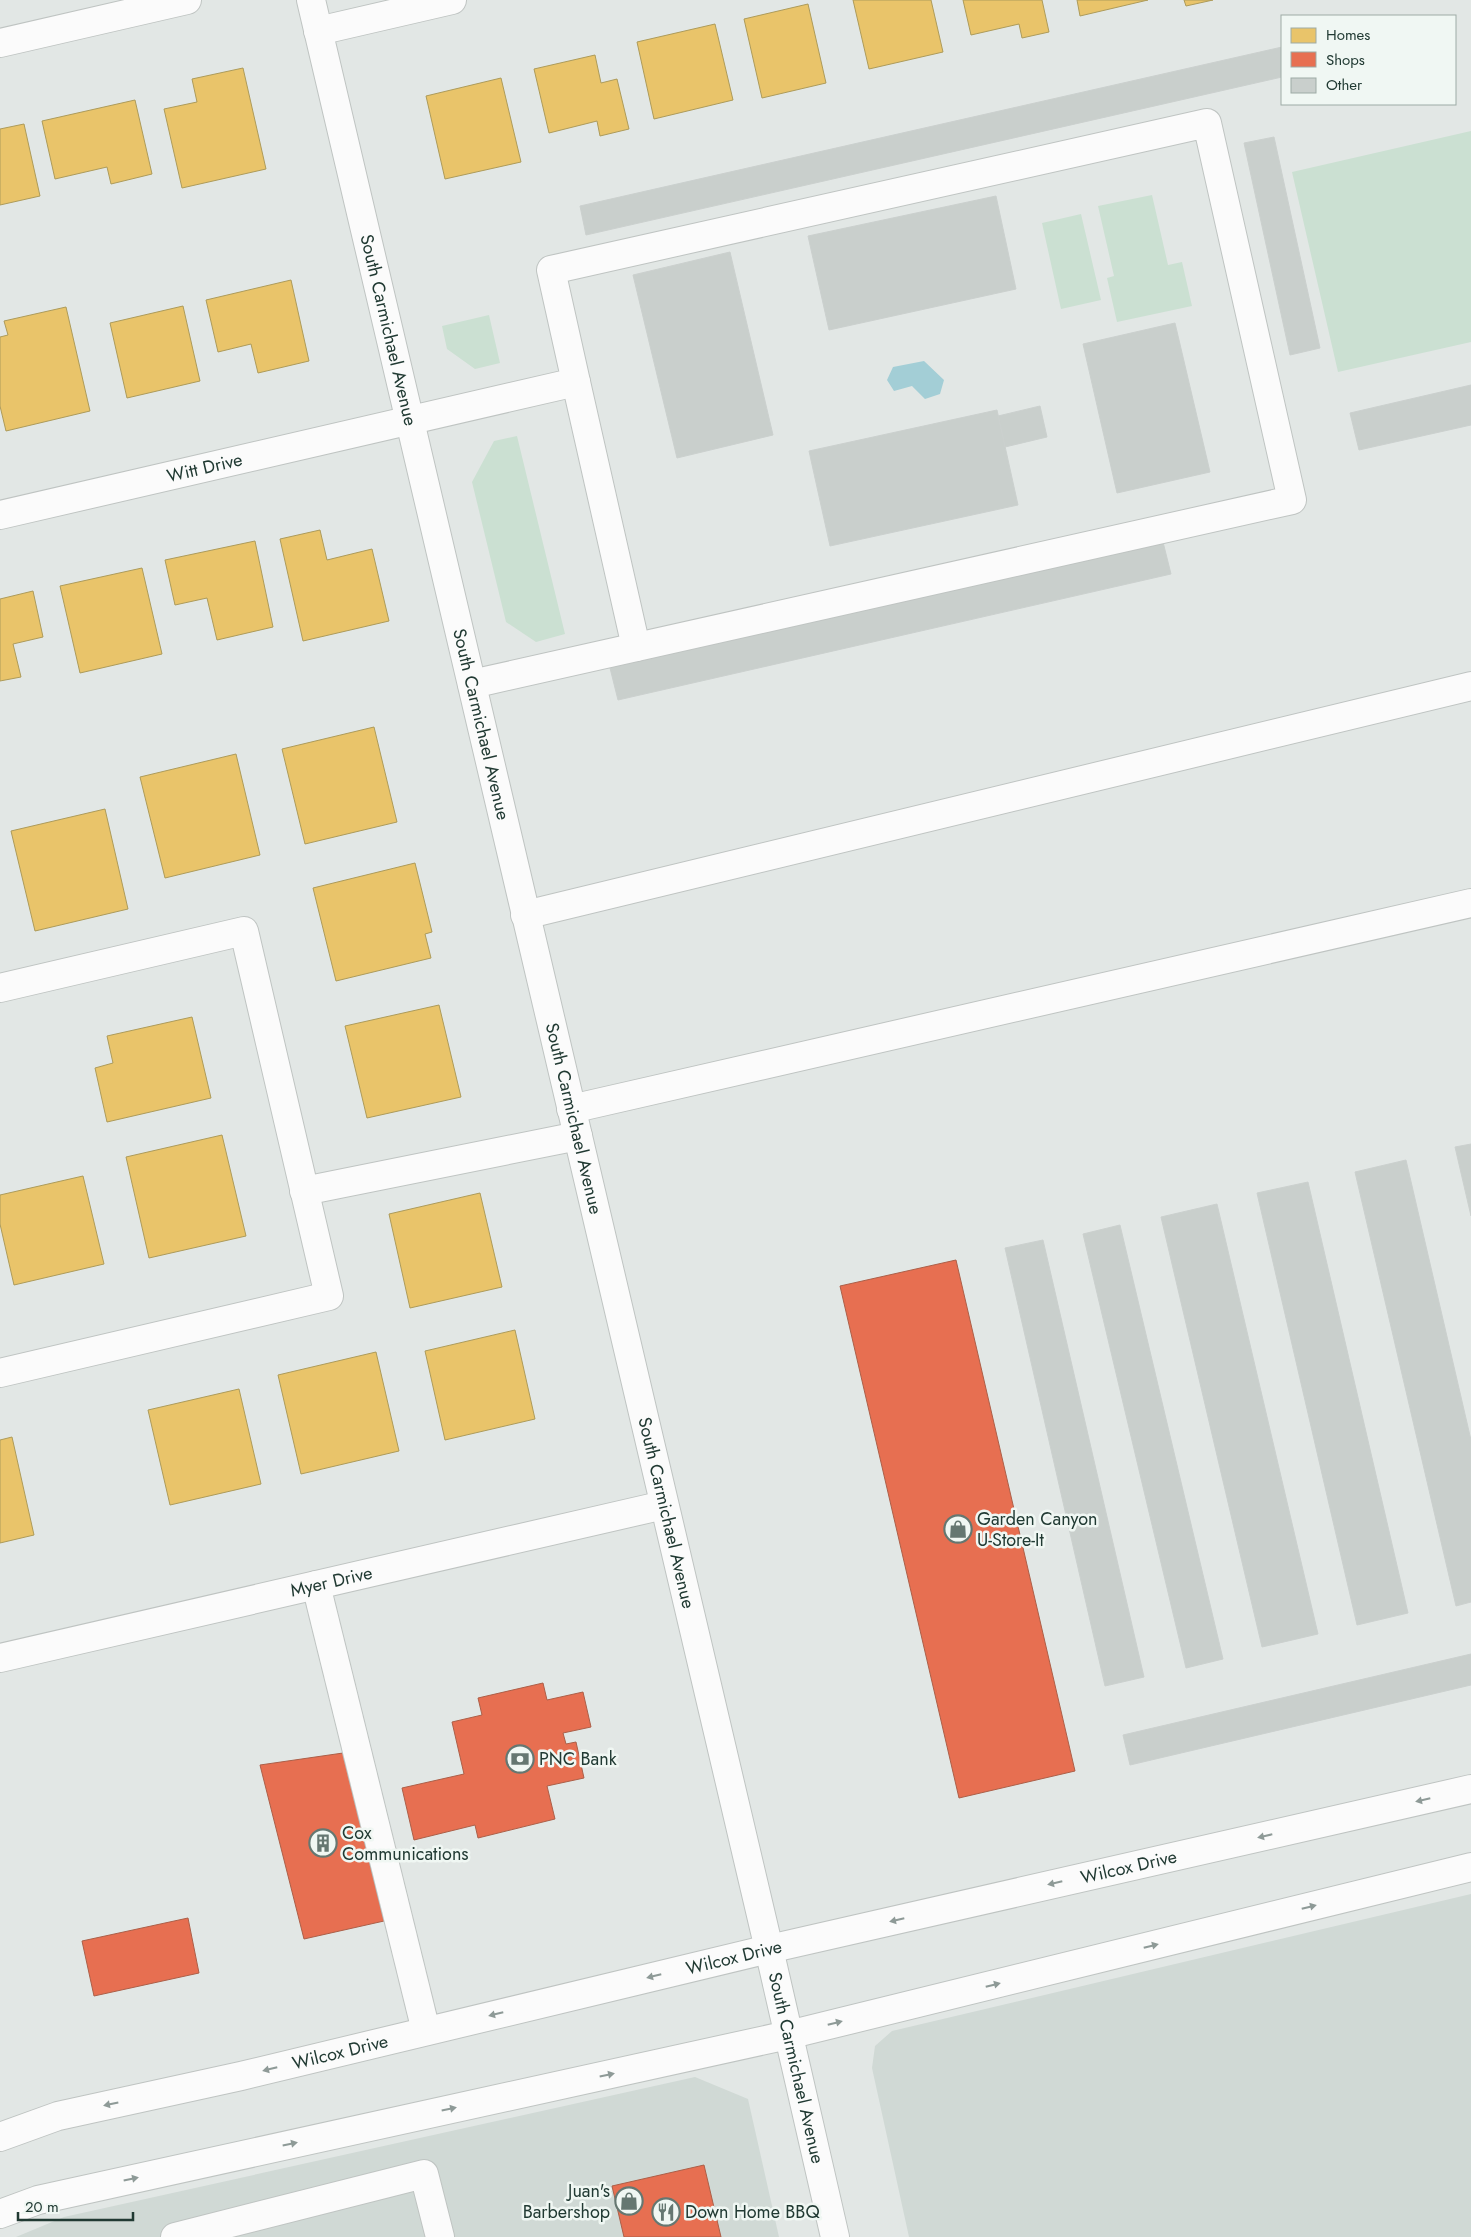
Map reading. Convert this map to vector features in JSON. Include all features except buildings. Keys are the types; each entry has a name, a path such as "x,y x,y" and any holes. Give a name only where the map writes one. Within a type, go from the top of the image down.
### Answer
{"street":[{"path":"0,43 187,0"},
{"name":"South Carmichael Avenue","path":"311,0 835,2237"},
{"path":"318,31 452,0"},
{"path":"472,684 1292,500 1207,123 551,270 636,647"},
{"name":"Witt Drive","path":"0,515 576,382"},
{"path":"525,916 1471,686"},
{"path":"571,1109 1471,903"},
{"path":"0,988 244,931 329,1296 0,1373"},
{"path":"304,1191 578,1136"},
{"name":"Myer Drive","path":"0,1658 664,1505"},
{"path":"316,1585 426,2031"},
{"name":"Wilcox Drive","path":"0,2137 58,2116 241,2076 769,1949 1471,1789"},
{"path":"0,2214 38,2200 788,2035 1471,1867"},
{"path":"175,2237 424,2174 440,2237"}],"shaded area":[{"path":"1471,1894 1471,2237 909,2237 872,2068 875,2046 892,2031"},
{"path":"695,2077 748,2099 779,2237 16,2237 64,2217"}],"green space":[{"path":"1471,131 1471,342 1338,372 1292,172"},
{"path":"1152,195 1168,265 1182,262 1192,306 1117,322 1107,278 1114,276 1098,206"},
{"path":"1081,214 1101,300 1061,309 1042,223"},
{"path":"489,315 500,363 475,369 447,349 442,326"},
{"path":"517,436 565,634 536,642 506,622 472,482 494,441"}],"water":[{"path":"924,361 944,380 940,394 925,399 912,386 894,391 887,380 893,367"}],"place":[{"name":"Garden Canyon U-Store-It","path":"958,1529"},
{"name":"PNC Bank","path":"520,1759"},
{"name":"Cox Communications","path":"323,1843"},
{"name":"Juan's Barbershop","path":"629,2201"},
{"name":"Down Home BBQ","path":"666,2212"}]}
